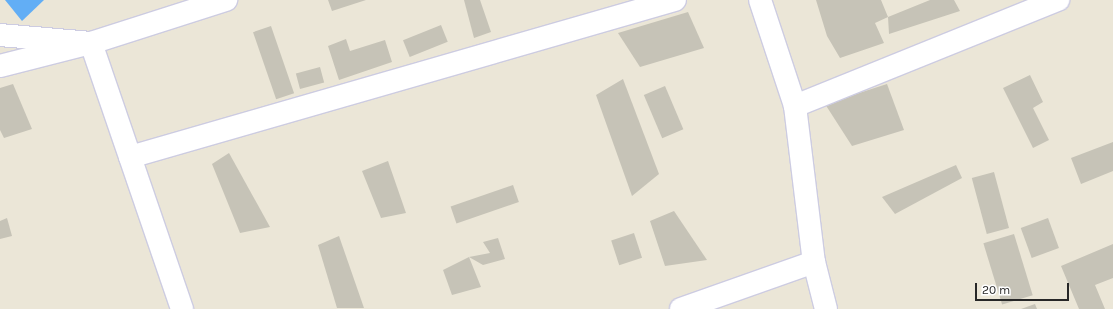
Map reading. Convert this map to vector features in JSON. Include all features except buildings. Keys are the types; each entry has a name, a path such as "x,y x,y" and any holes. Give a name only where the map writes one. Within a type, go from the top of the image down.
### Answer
{"street":[{"path":"0,66 91,43 226,0"},
{"path":"130,157 675,0"},
{"path":"760,0 795,106 814,262 826,309"},
{"path":"795,106 1058,0"},
{"path":"0,35 91,43"},
{"path":"91,43 182,309"},
{"path":"681,309 814,262"}],"water":[{"path":"5,0 44,0 22,21"}]}
